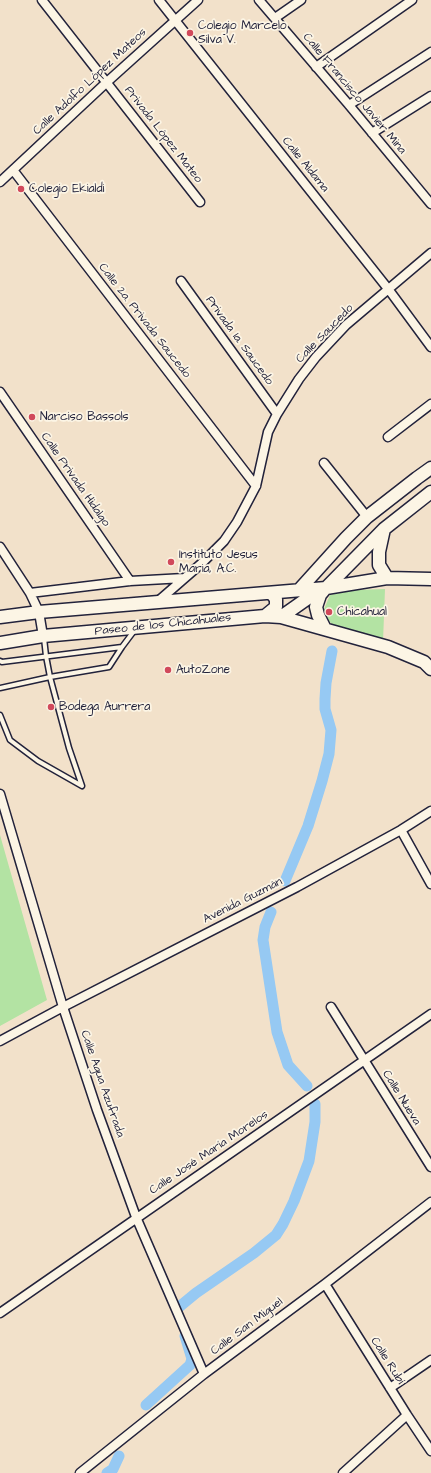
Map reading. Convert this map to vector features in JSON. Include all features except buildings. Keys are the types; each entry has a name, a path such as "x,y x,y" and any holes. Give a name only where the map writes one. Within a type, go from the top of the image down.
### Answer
{"main road":[{"path":"300,590 346,538 367,517 431,468"},
{"path":"325,629 316,607 320,595 384,529 431,492"},
{"path":"384,529 378,552 379,565 387,578"},
{"path":"281,617 308,598 326,588 387,578 431,579"},
{"name":"Paseo de los Chicahuales","path":"0,617 39,612 326,588"},
{"path":"265,616 276,606 276,599 271,593"},
{"name":"Paseo de los Chicahuales","path":"0,643 43,636 136,629 265,616 281,617 388,647 424,662 431,668"}],"street":[{"name":"Privada López Mateo","path":"42,0 200,202"},
{"name":"Calle Aldama","path":"159,0 389,290 431,347"},
{"name":"Calle Adolfo López Mateos","path":"0,182 107,82 198,0"},
{"name":"Calle Francisco Javier Mina","path":"259,0 372,132 431,204"},
{"path":"275,18 301,0"},
{"path":"316,67 412,0"},
{"path":"349,105 431,52"},
{"path":"372,132 431,96"},
{"name":"Calle 2a. Privada Saucedo","path":"13,170 256,486"},
{"name":"Calle Saucedo","path":"156,603 224,541 237,522 256,486 268,432 277,414 299,379 316,357 346,325 431,253"},
{"name":"Privada 1a. Saucedo","path":"181,281 277,414"},
{"name":"Calle Privada Hidalgo","path":"0,392 130,581"},
{"path":"388,436 431,404"},
{"path":"324,463 367,517"},
{"path":"0,546 30,593 39,612 43,636"},
{"path":"30,593 130,581 184,578"},
{"name":"Calle Agua Azufrada","path":"0,794 63,1007 97,1110 136,1217 204,1374"},
{"name":"Avenida Guzmán","path":"0,1042 63,1007 297,888 431,811"},
{"path":"400,830 431,884"},
{"name":"Calle Nueva","path":"331,1007 431,1167"},
{"name":"Calle José María Morelos","path":"0,1313 136,1217 431,1014"},
{"name":"Calle San Miguel","path":"80,1473 204,1374 325,1284 431,1202"},
{"name":"Calle Rubí","path":"325,1284 431,1451"},
{"path":"390,1388 431,1360"},
{"path":"343,1473 407,1415"}],"lane":[{"path":"0,688 50,677 108,667 136,629"},
{"path":"0,715 10,740 38,761 82,786 50,677 43,636"},
{"path":"0,661 2,662 122,647"}],"green space":[{"path":"385,589 383,642 335,627 322,614 330,595 354,590"},
{"path":"0,835 47,1000 0,1026"}],"waterway":[{"path":"285,881 308,826 329,754 331,730 325,709 325,699 326,683 332,651"},
{"path":"271,912 265,927 263,940 277,1032 288,1065 307,1086"},
{"path":"179,1307 196,1293 254,1253 276,1235 294,1201 309,1161 315,1122 315,1104"},
{"path":"146,1405 190,1365 192,1359 185,1336"},
{"path":"107,1473 113,1469 119,1456"}],"place":[{"name":"Colegio Marcelo Silva V.","path":"190,33"},
{"name":"Colegio Ekialdi","path":"21,189"},
{"name":"Narciso Bassols","path":"32,417"},
{"name":"Instituto Jesus Maria, A.C.","path":"171,562"},
{"name":"Chicahual","path":"329,612"},
{"name":"AutoZone","path":"168,670"},
{"name":"Bodega Aurrera","path":"51,707"}]}
